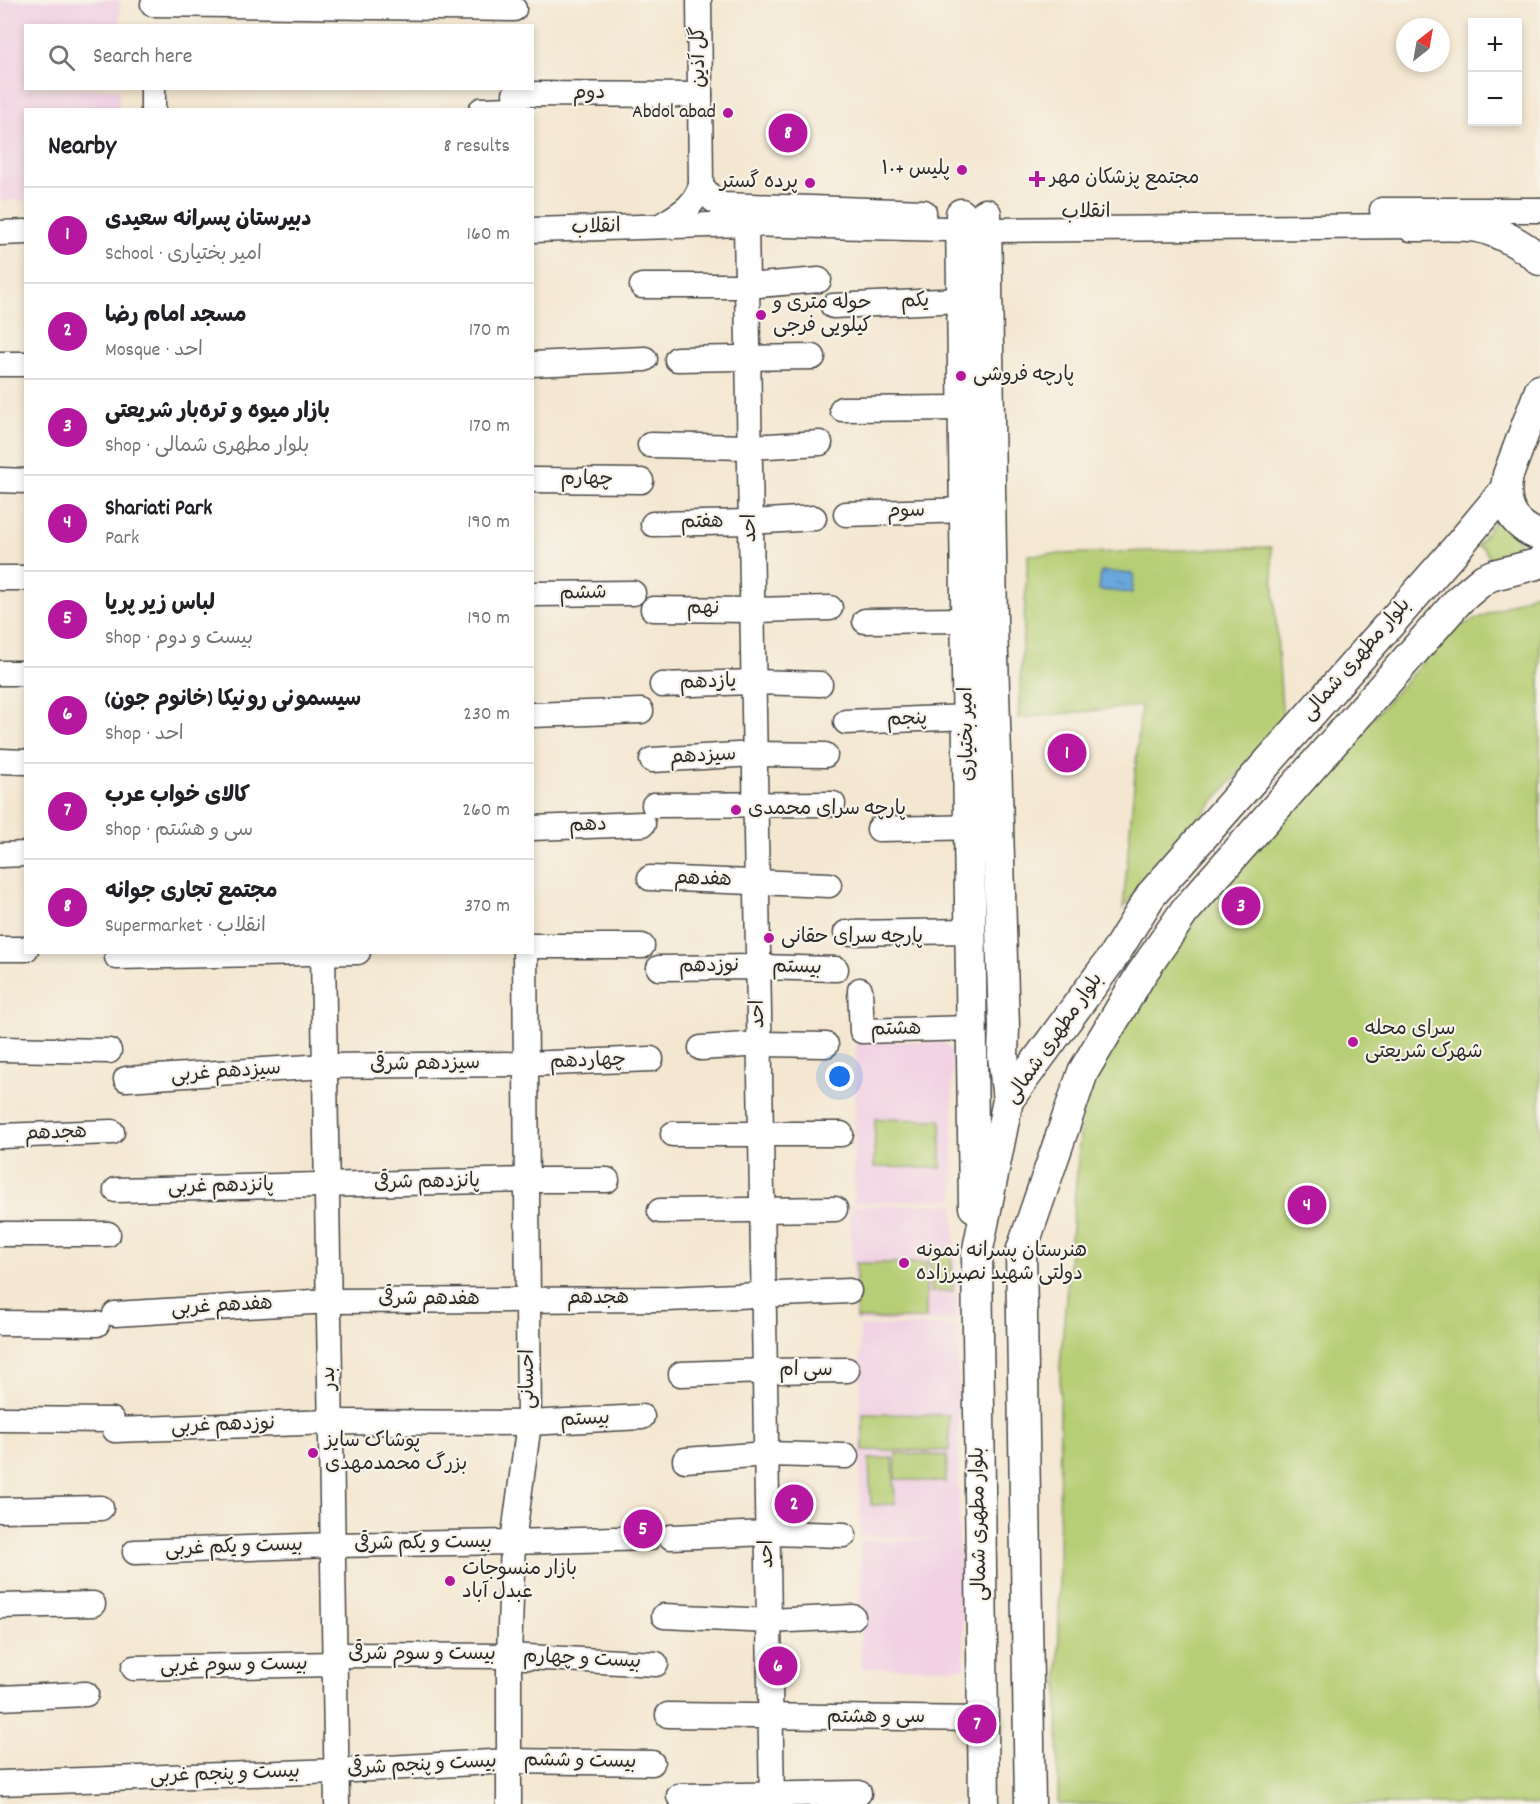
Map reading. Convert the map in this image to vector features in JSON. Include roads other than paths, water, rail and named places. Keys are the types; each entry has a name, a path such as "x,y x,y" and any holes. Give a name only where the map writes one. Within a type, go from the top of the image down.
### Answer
{"main road":[{"name":"امیر بختیاری","path":"974,222 962,300 963,408 973,522 966,620 968,717 983,827 1004,1028 1003,1055 1008,1101"},
{"name":"امیر بختیاری","path":"974,222 973,522 983,827 971,931 974,1200 977,1254"},
{"path":"1411,226 1479,228 1506,238 1530,251 1540,260"},
{"path":"1540,390 1508,475 1505,490 1507,505 1514,519 1525,529 1540,536"},
{"name":"بلوار مطهری شمالی","path":"984,1804 977,1254 1008,1101 1113,957 1151,894 1454,551 1505,490"},
{"path":"1454,551 1464,550 1476,555 1482,563 1484,579"},
{"name":"بلوار مطهری شمالی","path":"1030,1804 1022,1252 1083,1072 1140,976 1184,912 1459,600 1484,579 1540,562"}],"street":[{"name":"گل آذین","path":"699,0 701,185"},
{"path":"153,10 514,12"},
{"path":"153,90 153,108"},
{"name":"دوم","path":"515,100 700,95"},
{"path":"488,108 515,100"},
{"path":"660,226 691,206 698,196 701,185"},
{"name":"انقلاب","path":"701,185 710,197 723,205 974,222 1419,209 1540,210"},
{"name":"انقلاب","path":"534,230 746,224 974,222 1411,226"},
{"name":"احد","path":"746,224 772,1799"},
{"path":"0,233 24,232"},
{"path":"642,286 747,286 819,280"},
{"name":"یکم","path":"833,306 962,300"},
{"path":"676,359 813,357"},
{"path":"534,364 645,359"},
{"path":"0,364 24,364"},
{"path":"842,409 963,408"},
{"path":"650,445 749,447 820,443"},
{"path":"0,480 24,481"},
{"name":"چهارم","path":"534,480 642,481"},
{"name":"سوم","path":"846,514 973,522"},
{"path":"751,522 814,518"},
{"name":"هفتم","path":"653,524 751,522"},
{"path":"0,578 24,578"},
{"name":"ششم","path":"534,594 633,593"},
{"path":"752,610 830,608"},
{"name":"نهم","path":"653,609 752,610"},
{"path":"865,621 966,620"},
{"path":"0,673 24,673"},
{"name":"یازدهم","path":"662,685 753,682 820,684"},
{"path":"534,715 641,711"},
{"name":"پنجم","path":"846,722 968,717"},
{"path":"754,754 825,755"},
{"name":"سیزدهم","path":"652,760 754,754"},
{"path":"0,761 24,762"},
{"name":"دهم","path":"534,828 755,804 833,804"},
{"path":"879,828 983,827"},
{"path":"0,855 24,854"},
{"name":"هفدهم","path":"650,878 757,881"},
{"path":"757,881 829,885"},
{"path":"846,933 971,931"},
{"path":"534,946 642,946"},
{"path":"0,949 24,949"},
{"path":"117,957 272,954"},
{"name":"بدر","path":"323,954 337,1804"},
{"name":"احسانی","path":"509,1804 508,1656 513,1542 529,1423 525,954"},
{"name":"نوزدهم","path":"659,968 758,967"},
{"name":"بیستم","path":"758,967 836,969"},
{"name":"هشتم","path":"860,990 862,1031 972,1028"},
{"path":"701,1048 759,1044 826,1045"},
{"path":"0,1049 110,1051"},
{"name":"چهاردهم","path":"526,1064 651,1059"},
{"name":"سیزدهم شرقی","path":"325,1066 526,1064"},
{"name":"سیزدهم غربی","path":"126,1079 325,1066"},
{"name":"هجدهم","path":"0,1136 112,1132"},
{"path":"673,1134 841,1134"},
{"name":"پانزدهم شرقی","path":"327,1185 608,1180"},
{"name":"پانزدهم غربی","path":"116,1190 327,1185"},
{"path":"660,1211 835,1209"},
{"path":"0,1234 108,1234"},
{"name":"هجدهم","path":"529,1300 667,1299 849,1291"},
{"name":"هفدهم شرقی","path":"329,1301 529,1300"},
{"name":"هفدهم غربی","path":"0,1323 106,1319 329,1301"},
{"name":"سی ام","path":"681,1374 847,1371"},
{"name":"بیستم","path":"331,1422 529,1423 642,1417"},
{"name":"نوزدهم غربی","path":"0,1419 113,1425 331,1422"},
{"path":"685,1460 766,1454 846,1456"},
{"path":"0,1510 101,1508"},
{"name":"بیست و یکم شرقی","path":"333,1545 513,1542 768,1533 844,1535"},
{"name":"بیست و یکم غربی","path":"135,1552 333,1545"},
{"path":"0,1606 93,1604"},
{"path":"663,1617 769,1620 852,1617"},
{"name":"بیست و سوم شرقی","path":"334,1659 508,1656"},
{"name":"بیست و چهارم","path":"508,1656 656,1664"},
{"name":"بیست و سوم غربی","path":"134,1668 334,1659"},
{"path":"0,1698 86,1694"},
{"name":"سی و هشتم","path":"668,1715 982,1719"},
{"name":"بیست و ششم","path":"508,1761 652,1763"},
{"name":"بیست و پنجم شرقی","path":"336,1771 508,1761"},
{"name":"بیست و پنجم غربی","path":"0,1783 336,1771"},
{"path":"679,1796 772,1799 859,1793"}],"water":[{"path":"1101,571 1134,574 1132,593 1099,590"}],"place":[{"name":"Abdol abad","path":"728,113"},
{"name":"مجتمع تجاری جوانه","path":"788,133"},
{"name":"پلیس +۱۰","path":"962,170"},
{"name":"مجتمع پزشکان مهر","path":"1037,179"},
{"name":"پرده گستر","path":"810,183"},
{"name":"حوله متری و کیلویی فرجی","path":"761,315"},
{"name":"پارچه فروشی","path":"961,376"},
{"name":"دبیرستان پسرانه سعیدی","path":"1067,753"},
{"name":"پارچه سرای محمدی","path":"736,810"},
{"name":"بازار میوه و تره‌بار شریعتی","path":"1241,906"},
{"name":"پارچه سرای حقانی","path":"769,938"},
{"name":"سرای محله شهرک شریعتی","path":"1353,1042"},
{"name":"Shariati Park","path":"1307,1205"},
{"name":"هنرستان پسرانه نمونه دولتی شهید نصیرزاده","path":"904,1263"},
{"name":"پوشاک سایز بزرگ محمدمهدی","path":"313,1453"},
{"name":"مسجد امام رضا","path":"794,1504"},
{"name":"لباس زیر پریا","path":"643,1529"},
{"name":"بازار منسوجات عبدل آباد","path":"450,1581"},
{"name":"سیسمونی رونیکا (خانوم جون)","path":"778,1666"},
{"name":"کالای خواب عرب","path":"977,1724"}]}
